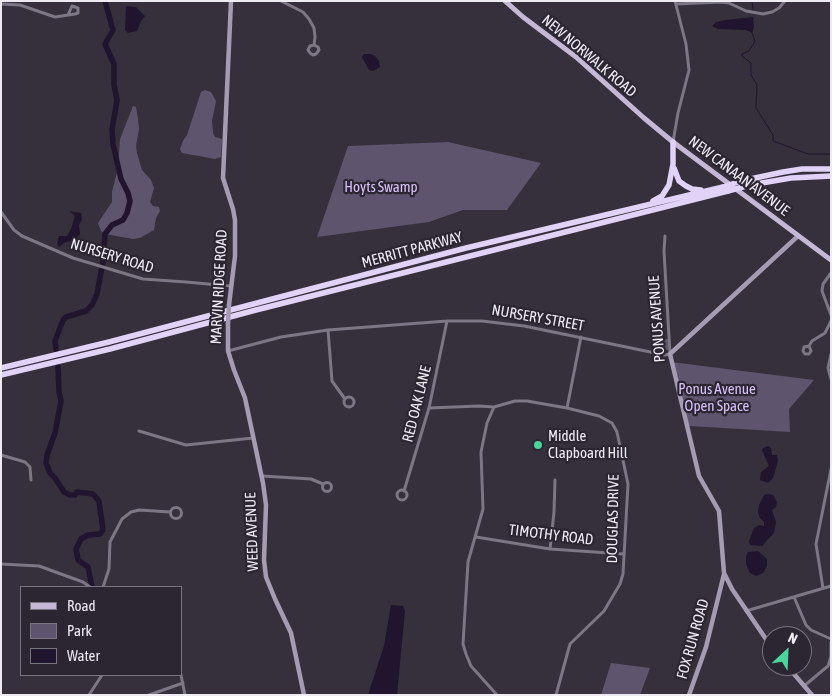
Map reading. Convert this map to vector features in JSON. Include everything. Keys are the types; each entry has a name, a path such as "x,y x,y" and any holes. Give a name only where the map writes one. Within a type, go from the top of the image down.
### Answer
{"highway":[{"path":"637,207 662,196 669,185 673,164 674,142"},
{"path":"673,164 680,181 686,186 692,189 710,190"},
{"name":"MERRITT PARKWAY","path":"1,375 110,349 725,189 741,182 802,169 831,169"},
{"name":"MERRITT PARKWAY","path":"1,368 110,342 466,248 710,190 781,179 813,176 831,177"}],"main road":[{"name":"MARVIN RIDGE ROAD","path":"231,1 223,178 235,220 235,256 228,305 228,350 243,393"},
{"name":"NEW NORWALK ROAD","path":"505,1 522,17 576,57 634,110"},
{"name":"NEW CANAAN AVENUE","path":"634,110 831,260"},
{"path":"670,354 798,236"},
{"name":"PONUS AVENUE","path":"670,354 699,476 720,514 724,573 732,590 762,634"},
{"name":"WEED AVENUE","path":"243,393 262,476 266,504 264,560 266,577 274,599 292,633 304,695"},
{"name":"FOX RUN ROAD","path":"689,695 706,647 724,573"},
{"name":"FOX RUN ROAD","path":"720,590 732,590"},
{"path":"796,676 812,695"}],"street":[{"path":"281,1 303,12 309,19 314,28 314,45"},
{"path":"674,142 674,134 689,66 686,44 675,2 729,3 746,11 763,14 779,8 785,1"},
{"path":"1,4 20,5 55,17 68,15"},
{"name":"NURSERY ROAD","path":"1,212 14,230 32,241 73,258 149,280 230,286"},
{"name":"PONUS AVENUE","path":"665,236 664,251 670,354"},
{"path":"831,273 823,284 822,291 831,315"},
{"name":"NURSERY STREET","path":"228,350 281,337 328,330 447,321 493,322 670,354"},
{"name":"RED OAK LANE","path":"404,491 429,408 447,321"},
{"path":"808,346 812,341 825,333 831,321"},
{"path":"328,330 332,381 345,399"},
{"path":"567,408 581,337"},
{"path":"831,354 828,368 831,379"},
{"name":"DOUGLAS DRIVE","path":"429,408 494,407 516,401 567,408 607,419 612,423 617,432 628,484 623,574 604,611 570,644 556,695"},
{"path":"494,407 487,423 482,452 483,509 468,562 463,644 471,666 497,695"},
{"path":"139,431 186,445 254,438"},
{"path":"1,455 25,462 30,467 31,480"},
{"path":"823,588 816,544 831,469"},
{"path":"262,476 311,479 323,484"},
{"path":"550,549 554,512 554,480"},
{"path":"103,586 109,569 110,542 122,519 131,512 139,510 170,512"},
{"name":"TIMOTHY ROAD","path":"476,537 550,549 624,554"},
{"path":"1,564 39,566 88,586"},
{"path":"746,612 831,586"},
{"path":"794,598 806,625 811,630 831,640 831,656 828,666 804,686"},
{"path":"89,695 101,676"},
{"path":"181,676 185,695"},
{"path":"149,695 183,683"}],"green space":[{"path":"205,90 211,92 216,101 212,121 213,133 215,137 222,139 221,157 215,159 182,153 180,149 187,135 201,92"},
{"path":"133,106 136,107 139,129 136,146 137,153 142,170 151,180 154,188 150,202 153,206 159,207 160,211 156,218 154,230 140,238 133,239 105,234 101,231 98,223 112,202 112,192 118,168 120,139"},
{"name":"Hoyts Swamp","path":"448,142 541,163 507,210 463,210 429,222 317,237 348,146"},
{"path":"654,339 668,339 668,350 653,349"},
{"name":"Ponus Avenue Open Space","path":"671,362 814,380 789,409 790,432 689,426 680,386"},
{"path":"611,663 650,668 640,695 601,695"}],"water":[{"path":"126,6 136,7 145,16 137,31 128,33 125,30"},
{"path":"753,17 754,27 752,33 746,30 718,29 712,26 716,22 725,20"},
{"path":"364,54 375,56 379,61 380,67 373,71 369,70 362,57"},
{"path":"69,211 81,213 80,234 75,240 64,243 59,247 57,244 59,236 67,236 75,216"},
{"path":"768,446 771,448 772,455 777,455 778,461 773,478 768,483 760,480 761,472 769,466 762,450"},
{"path":"764,495 773,495 777,502 776,507 772,510 776,522 774,533 762,546 750,545 749,541 754,528 759,525 764,526 764,522 758,513 759,505"},
{"path":"758,551 767,559 767,566 763,573 756,576 750,573 746,565 746,556 748,552"},
{"path":"391,605 403,606 405,611 397,695 368,695 384,646"}],"waterway":[{"path":"56,350 55,341 63,320 66,317 86,311 92,305 97,294 103,262 105,234 112,225 123,220 130,201 121,179 113,144 112,130 117,100 114,85 114,64 105,44 113,30 105,1"},
{"path":"752,1 753,9"},
{"path":"752,33 755,41 749,51 742,54 742,56 751,63 751,75 757,85 756,108 773,135 773,141 808,154 831,154"},
{"path":"58,367 61,401 55,433 46,463 50,473 64,492 70,495 75,495 77,492 93,494 99,501 103,530"},
{"path":"92,586 88,567 78,560 76,549 81,539 88,535 100,534 102,531"}],"place":[{"name":"Middle Clapboard Hill","path":"538,445"}]}
